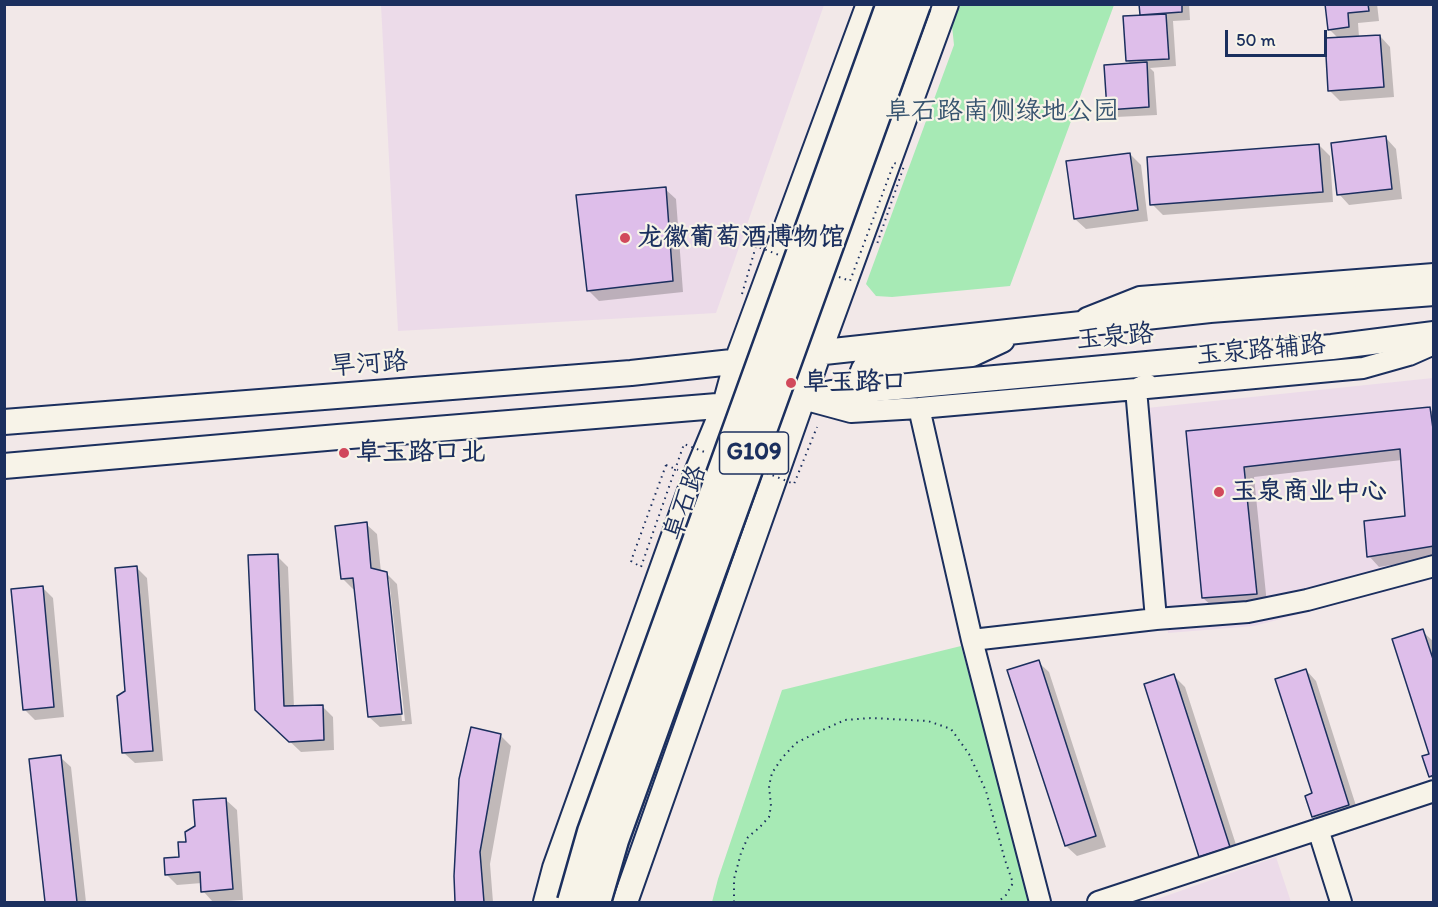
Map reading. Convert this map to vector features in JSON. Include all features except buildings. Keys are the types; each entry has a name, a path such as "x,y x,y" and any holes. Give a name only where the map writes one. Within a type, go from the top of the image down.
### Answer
{"highway":[{"name":"阜石路","path":"572,903 592,832 891,4"},
{"name":"阜石路","path":"596,903 614,840 916,4"}],"main road":[{"name":"阜石路","path":"546,903 559,857 687,499 724,405 737,362 869,4"},
{"path":"625,903 819,352 946,4"},
{"name":"玉泉路","path":"819,352 1210,310 1434,292"},
{"path":"867,390 860,379 864,369 875,363 972,354 1024,331"},
{"name":"玉泉路","path":"724,405 1332,347 1434,334"},
{"name":"旱河路","path":"4,422 631,373 819,352"},
{"path":"4,466 724,405"}],"street":[{"path":"1066,327 1140,297 1434,274"},
{"name":"玉泉路辅路","path":"803,399 851,412 1137,389 1363,368 1408,355 1434,344"},
{"path":"1156,619 1137,389 1197,359"},
{"path":"919,408 972,640 1040,903"},
{"path":"972,640 1156,619 1248,612 1307,600 1434,566"},
{"path":"1098,903 1434,791"},
{"path":"1318,829 1341,903"}],"path":[{"path":"835,276 850,281 894,163 904,166 878,244"},
{"path":"742,294 756,246 781,255"},
{"path":"763,471 794,484 817,427"},
{"path":"666,465 631,561 641,567 684,444 707,453"},
{"path":"734,903 734,879 741,853 748,837 770,817 769,786 772,774 782,758 796,743 818,732 845,720 871,718 928,721 943,726 951,729 969,753 986,791 1013,883 998,903"}],"shaded area":[{"path":"381,5 824,5 716,313 398,331"},
{"name":"玉泉商业中心","path":"1433,378 1433,579 1254,626 1168,633 1147,408"},
{"path":"1276,857 1291,902 1149,902"}],"green space":[{"name":"阜石路南侧绿地公园","path":"960,5 1114,5 1010,286 892,297 876,296 866,284 954,45 952,26"},
{"path":"961,646 1018,849 1028,902 712,902 782,690"}],"place":[{"name":"龙徽葡萄酒博物馆","path":"625,238"},
{"name":"阜玉路口","path":"791,383"},
{"name":"阜玉路口北","path":"344,453"},
{"name":"玉泉商业中心","path":"1219,492"}]}
